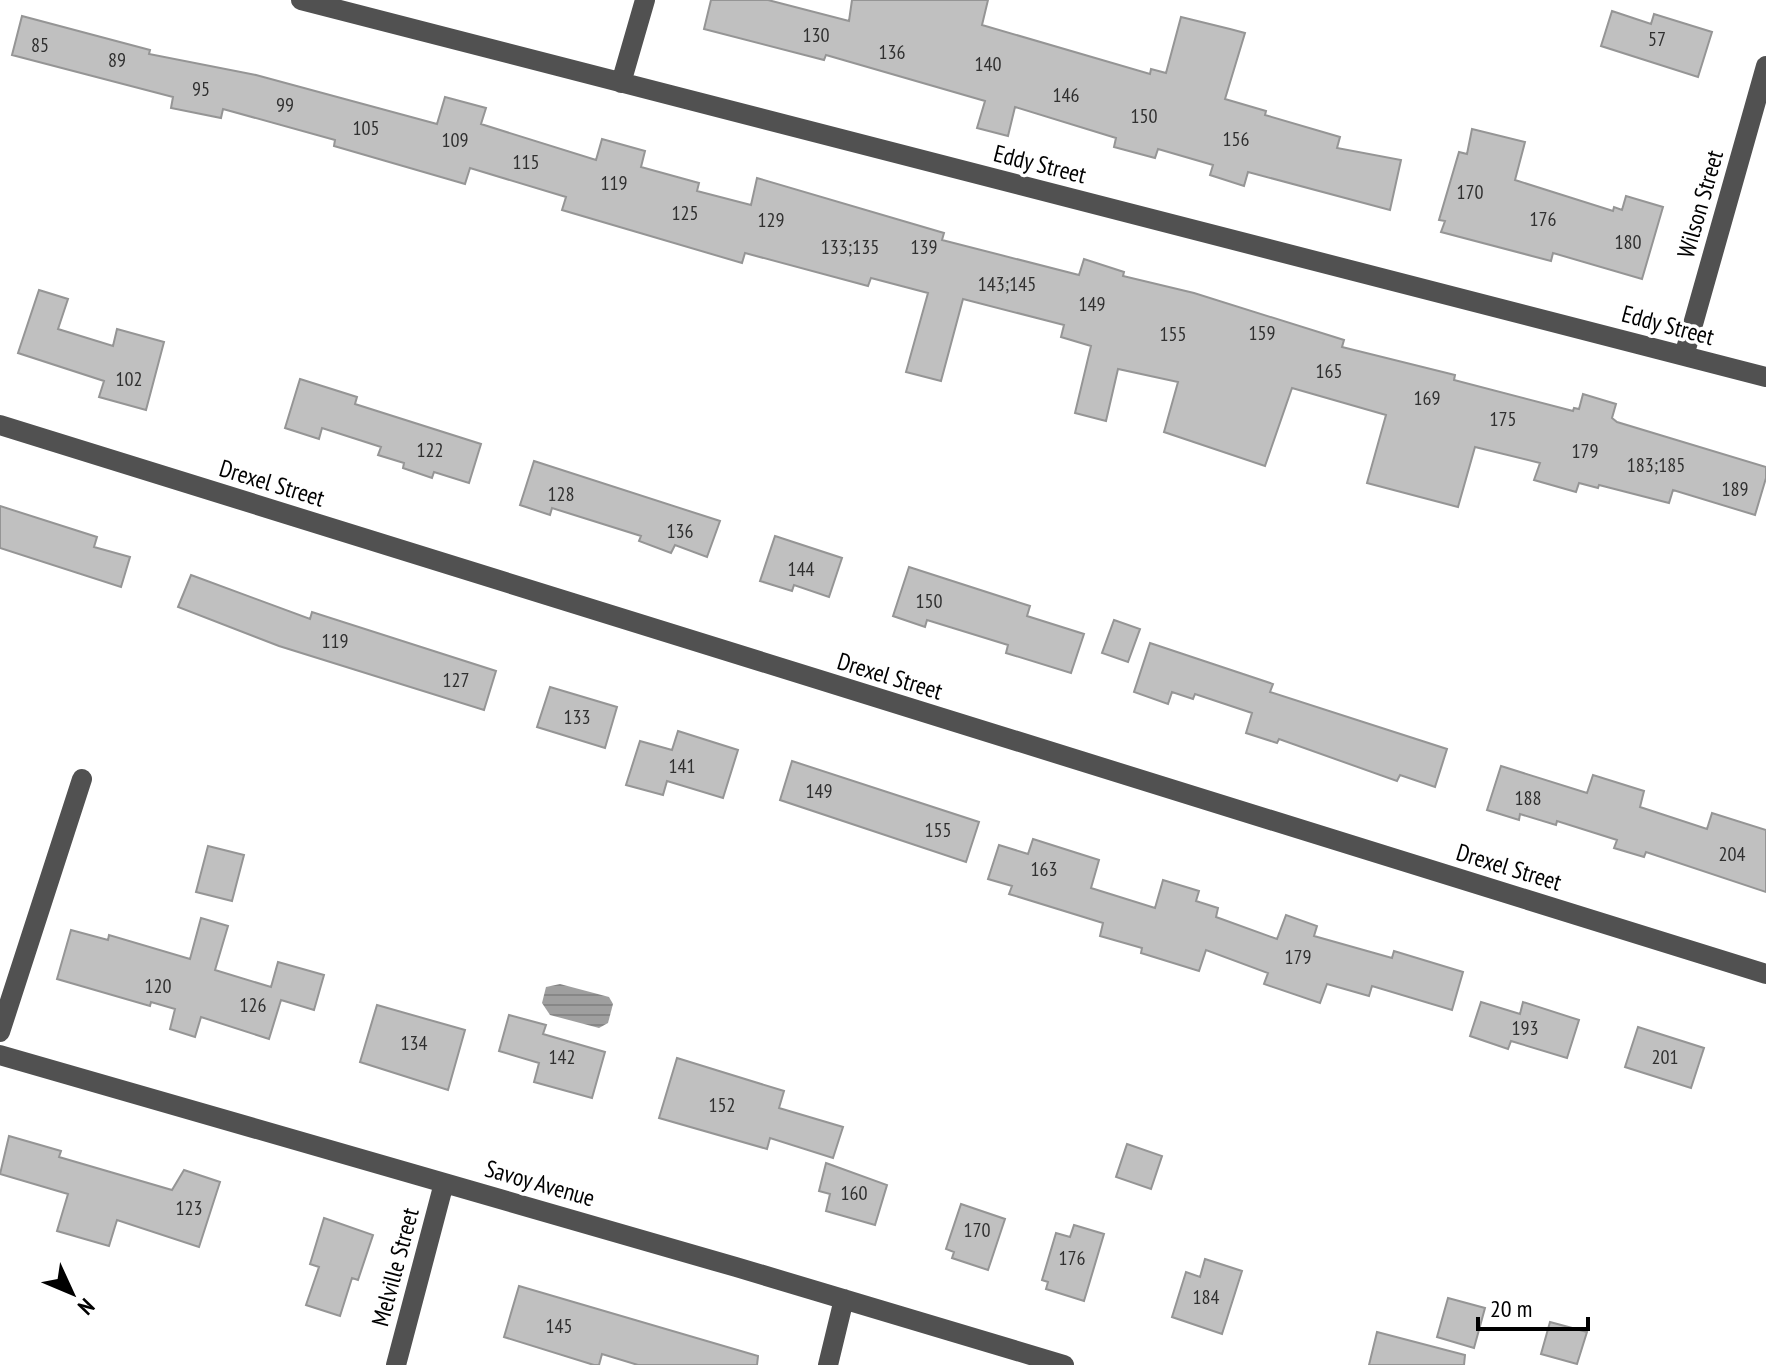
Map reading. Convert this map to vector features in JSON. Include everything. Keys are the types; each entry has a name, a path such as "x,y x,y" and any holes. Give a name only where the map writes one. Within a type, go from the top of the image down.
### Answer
{"street":[{"name":"Eddy Street","path":"301,0 1766,377"},
{"path":"621,83 645,0"},
{"name":"Wilson Street","path":"1684,356 1766,66"},
{"name":"Drexel Street","path":"0,425 1766,974"},
{"path":"0,1032 82,779"},
{"name":"Savoy Avenue","path":"0,1055 1064,1365"},
{"name":"Melville Street","path":"396,1365 444,1183"},
{"path":"828,1365 844,1299"}],"shaded area":[{"path":"560,984 609,997 613,1004 608,1023 599,1028 550,1015 542,1003 546,987"}],"building":[{"path":"711,0 768,0 849,21 852,0 988,0 982,25 1150,74 1151,69 1166,73 1181,17 1245,33 1225,99 1266,111 1265,115 1340,137 1337,148 1401,160 1390,210 1248,172 1244,186 1210,175 1213,165 1158,149 1155,158 1114,147 1116,138 1015,107 1008,136 977,128 985,101 826,55 824,60 704,29"},
{"path":"1612,11 1651,24 1654,14 1712,32 1698,77 1601,46"},
{"path":"22,16 150,50 149,54 256,75 437,124 445,97 486,108 481,124 596,160 602,139 645,151 641,167 699,183 697,191 751,205 757,178 944,233 942,240 1079,275 1084,259 1124,272 1123,276 1194,293 1344,340 1342,347 1455,375 1454,380 1573,411 1574,408 1579,409 1583,394 1616,404 1612,418 1617,422 1766,467 1766,478 1755,515 1673,490 1669,503 1599,485 1598,488 1579,483 1576,492 1534,480 1540,463 1475,447 1458,507 1367,483 1386,415 1292,388 1265,466 1164,432 1178,382 1118,369 1106,421 1075,413 1091,346 1061,337 1064,325 963,299 941,381 906,372 928,293 871,278 868,286 745,253 742,263 562,210 566,197 470,168 465,184 334,146 335,140 223,109 221,118 171,108 173,97 12,55"},
{"path":"1472,129 1525,142 1515,180 1613,211 1614,207 1622,210 1626,196 1663,207 1642,279 1553,253 1551,261 1441,232 1445,221 1439,220 1459,152 1467,154"},
{"path":"39,290 68,299 58,329 113,346 117,329 164,342 146,410 99,397 104,381 18,353"},
{"path":"300,379 357,397 355,404 481,444 469,483 434,472 432,478 403,468 404,463 378,455 381,447 322,428 319,439 285,428"},
{"path":"534,461 720,521 707,557 675,545 671,553 639,541 641,536 552,508 550,515 520,505"},
{"path":"0,506 97,537 94,547 130,557 121,587 0,548"},
{"path":"775,536 842,558 829,597 794,585 792,591 760,581"},
{"path":"909,567 1030,606 1027,616 1084,634 1071,673 1006,653 1008,645 927,620 925,627 893,616"},
{"path":"191,575 310,619 312,612 496,671 484,710 279,646 178,607"},
{"path":"1114,620 1140,629 1128,662 1102,653"},
{"path":"1150,643 1273,684 1270,692 1447,749 1435,787 1400,775 1397,781 1279,739 1277,743 1246,733 1252,713 1195,694 1193,699 1172,692 1168,704 1134,692"},
{"path":"550,687 617,707 605,748 537,727"},
{"path":"678,731 738,750 723,798 667,781 663,795 626,785 640,741 672,750"},
{"path":"792,761 979,822 966,862 780,800"},
{"path":"1501,766 1587,793 1593,775 1644,791 1640,807 1707,829 1712,813 1766,830 1766,892 1646,852 1644,857 1614,848 1617,840 1557,821 1556,825 1520,814 1519,820 1487,810"},
{"path":"1033,839 1099,860 1091,888 1155,908 1163,880 1199,891 1196,901 1218,908 1216,917 1277,939 1286,915 1317,926 1314,936 1392,958 1394,951 1463,972 1452,1010 1372,986 1369,996 1327,984 1320,1003 1264,984 1268,973 1206,950 1199,971 1141,953 1142,948 1100,936 1103,923 1009,894 1012,886 988,879 999,845 1028,854"},
{"path":"208,846 244,855 232,901 196,892"},
{"path":"201,918 228,926 215,970 271,987 278,962 324,975 314,1010 281,1000 269,1039 201,1017 195,1037 170,1029 175,1009 151,1002 150,1006 57,979 71,930 108,940 109,935 190,959"},
{"path":"1481,1002 1520,1014 1523,1002 1579,1020 1567,1058 1511,1041 1508,1049 1470,1036"},
{"path":"377,1005 465,1030 448,1090 360,1062"},
{"path":"509,1015 546,1025 543,1034 605,1052 592,1098 534,1082 539,1063 499,1051"},
{"path":"1638,1027 1704,1048 1691,1088 1625,1067"},
{"path":"677,1058 784,1091 779,1108 843,1127 833,1158 770,1138 767,1149 659,1118"},
{"path":"9,1136 61,1151 59,1157 172,1190 184,1170 220,1182 199,1247 117,1220 109,1246 57,1231 68,1194 0,1174"},
{"path":"1127,1144 1162,1156 1151,1189 1116,1177"},
{"path":"826,1163 887,1185 875,1225 826,1211 830,1194 819,1191"},
{"path":"961,1204 1005,1219 988,1270 952,1258 954,1252 946,1249"},
{"path":"324,1218 373,1235 358,1280 352,1278 340,1316 306,1305 319,1267 310,1264"},
{"path":"1074,1225 1104,1234 1084,1301 1046,1289 1048,1282 1042,1280 1056,1233 1070,1237"},
{"path":"1205,1259 1242,1271 1222,1334 1172,1317 1186,1272 1200,1277"},
{"path":"519,1286 758,1356 757,1365 638,1365 602,1354 599,1365 594,1365 504,1337"},
{"path":"1448,1298 1485,1308 1474,1348 1437,1337"},
{"path":"1550,1322 1587,1332 1577,1364 1541,1354"},
{"path":"1377,1332 1465,1355 1464,1365 1369,1365"}]}
